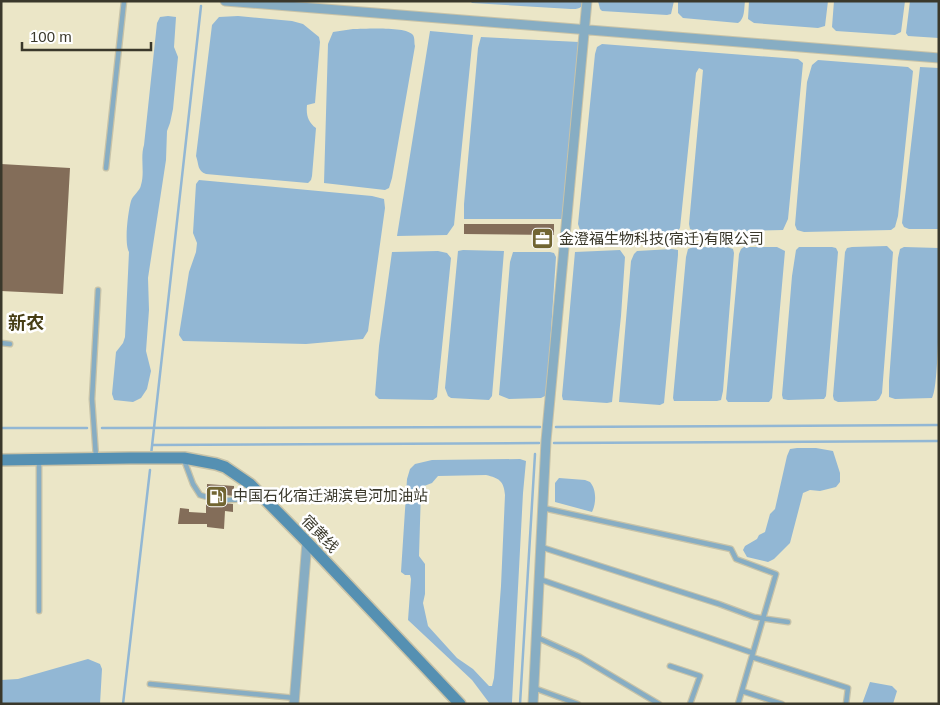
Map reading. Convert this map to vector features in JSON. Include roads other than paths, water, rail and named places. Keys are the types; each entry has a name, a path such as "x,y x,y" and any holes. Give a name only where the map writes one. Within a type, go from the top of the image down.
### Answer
{"main road":[{"name":"宿黄线","path":"1,460 184,458 225,467 250,484 460,704"}],"street":[{"path":"225,1 939,58"},
{"path":"533,704 546,441 587,1"},
{"path":"295,701 307,542"}],"lane":[{"path":"106,168 124,1"},
{"path":"96,458 92,399 98,290"},
{"path":"1,343 10,344"},
{"path":"184,458 200,495 212,499 240,501 260,495"},
{"path":"39,459 39,611"},
{"path":"543,508 732,549 736,559 776,574 738,704"},
{"path":"541,547 763,619 788,622"},
{"path":"539,579 848,688 846,704"},
{"path":"536,637 580,658 659,704"},
{"path":"670,666 700,676 690,704"},
{"path":"150,684 295,701"},
{"path":"534,688 578,704"},
{"path":"742,690 782,704"}],"water":[{"path":"470,1 584,1 579,8 571,9 472,3"},
{"path":"598,1 674,1 671,14 667,15 602,11"},
{"path":"678,1 745,1 743,16 738,23 683,18 678,13"},
{"path":"749,1 828,1 825,26 818,28 754,23 748,19"},
{"path":"834,1 905,1 901,32 895,35 836,31 832,27"},
{"path":"910,1 939,1 939,38 908,36 906,33"},
{"path":"238,16 292,21 303,24 319,37 315,103 307,105 308,118 316,128 312,176 308,183 206,174 200,169 196,156 212,25 219,17"},
{"path":"160,17 176,17 174,47 178,57 173,109 167,131 166,160 148,278 149,310 146,351 151,371 147,389 141,398 133,402 114,400 112,394 116,352 125,337 129,212 131,201 140,187 143,175 142,155 157,23"},
{"path":"353,29 402,30 409,32 414,38 415,46 392,178 389,188 385,190 324,183 328,44 333,32"},
{"path":"430,31 473,35 454,225 447,235 397,236"},
{"path":"481,37 579,42 563,219 464,219 478,48"},
{"path":"602,44 798,59 803,63 788,219 783,230 700,232 690,229 703,70 699,68 696,73 680,228 676,233 583,233 580,230 578,224 595,54 597,47"},
{"path":"818,60 908,67 913,71 898,216 895,227 891,230 804,232 797,230 795,225 807,82 812,65"},
{"path":"920,67 939,68 939,229 909,229 904,227 902,223"},
{"path":"199,180 372,196 384,199 385,208 368,331 363,339 306,344 183,341 179,335 189,272 196,252 197,243 193,233 196,184"},
{"path":"887,246 893,252 882,393 876,401 838,402 834,400 833,396 845,252 847,248 852,247"},
{"path":"693,247 727,247 733,249 734,253 723,391 721,400 717,401 674,401 673,398 686,257 688,249"},
{"path":"744,247 777,247 785,251 772,398 769,402 728,402 726,399 739,254"},
{"path":"799,247 832,247 836,248 838,252 826,396 824,399 788,400 783,399 782,395 792,276 796,250"},
{"path":"904,247 939,248 938,352 935,389 932,398 895,399 889,397 898,258 900,249"},
{"path":"620,250 625,257 612,402 563,400 575,252"},
{"path":"678,250 678,255 664,403 660,405 619,402 631,261 637,251"},
{"path":"438,251 447,253 451,258 437,397 433,400 379,399 375,395 379,346 392,252"},
{"path":"458,251 504,251 492,396 489,400 451,398 448,396 445,388"},
{"path":"513,252 550,252 554,253 556,257 547,390 545,396 541,398 509,399 499,395 510,262"},
{"path":"816,448 833,451 840,473 840,482 836,487 820,491 810,490 803,493 790,543 774,559 768,562 747,557 743,550 745,546 765,532 770,514 775,509 787,456 790,449"},
{"path":"520,459 526,461 512,704 490,704 472,680 408,620 411,579 410,575 405,575 401,572 407,479 410,469 415,464 432,460","holes":["438,476 491,476 502,483 505,495 494,678 492,686 489,686 473,669 457,658 428,626 423,603 425,594 425,564 419,556 421,490 424,486 432,483"]},
{"path":"559,478 590,482 594,489 595,497 592,512 555,502 555,483"},
{"path":"88,659 100,664 102,669 100,704 1,704 1,680 18,679"},
{"path":"870,682 892,686 897,691 893,704 862,704"}],"waterway":[{"path":"151,455 201,6"},
{"path":"556,427 939,425"},
{"path":"102,428 540,427"},
{"path":"1,428 87,428"},
{"path":"554,443 939,441"},
{"path":"153,445 539,443"},
{"path":"520,704 535,454"},
{"path":"123,704 150,470"}],"place":[{"name":"金澄福生物科技(宿迁)有限公司","path":"543,239"},
{"name":"中国石化宿迁湖滨皂河加油站","path":"217,496"}],"district":[{"name":"新农","path":"26,323"}]}
